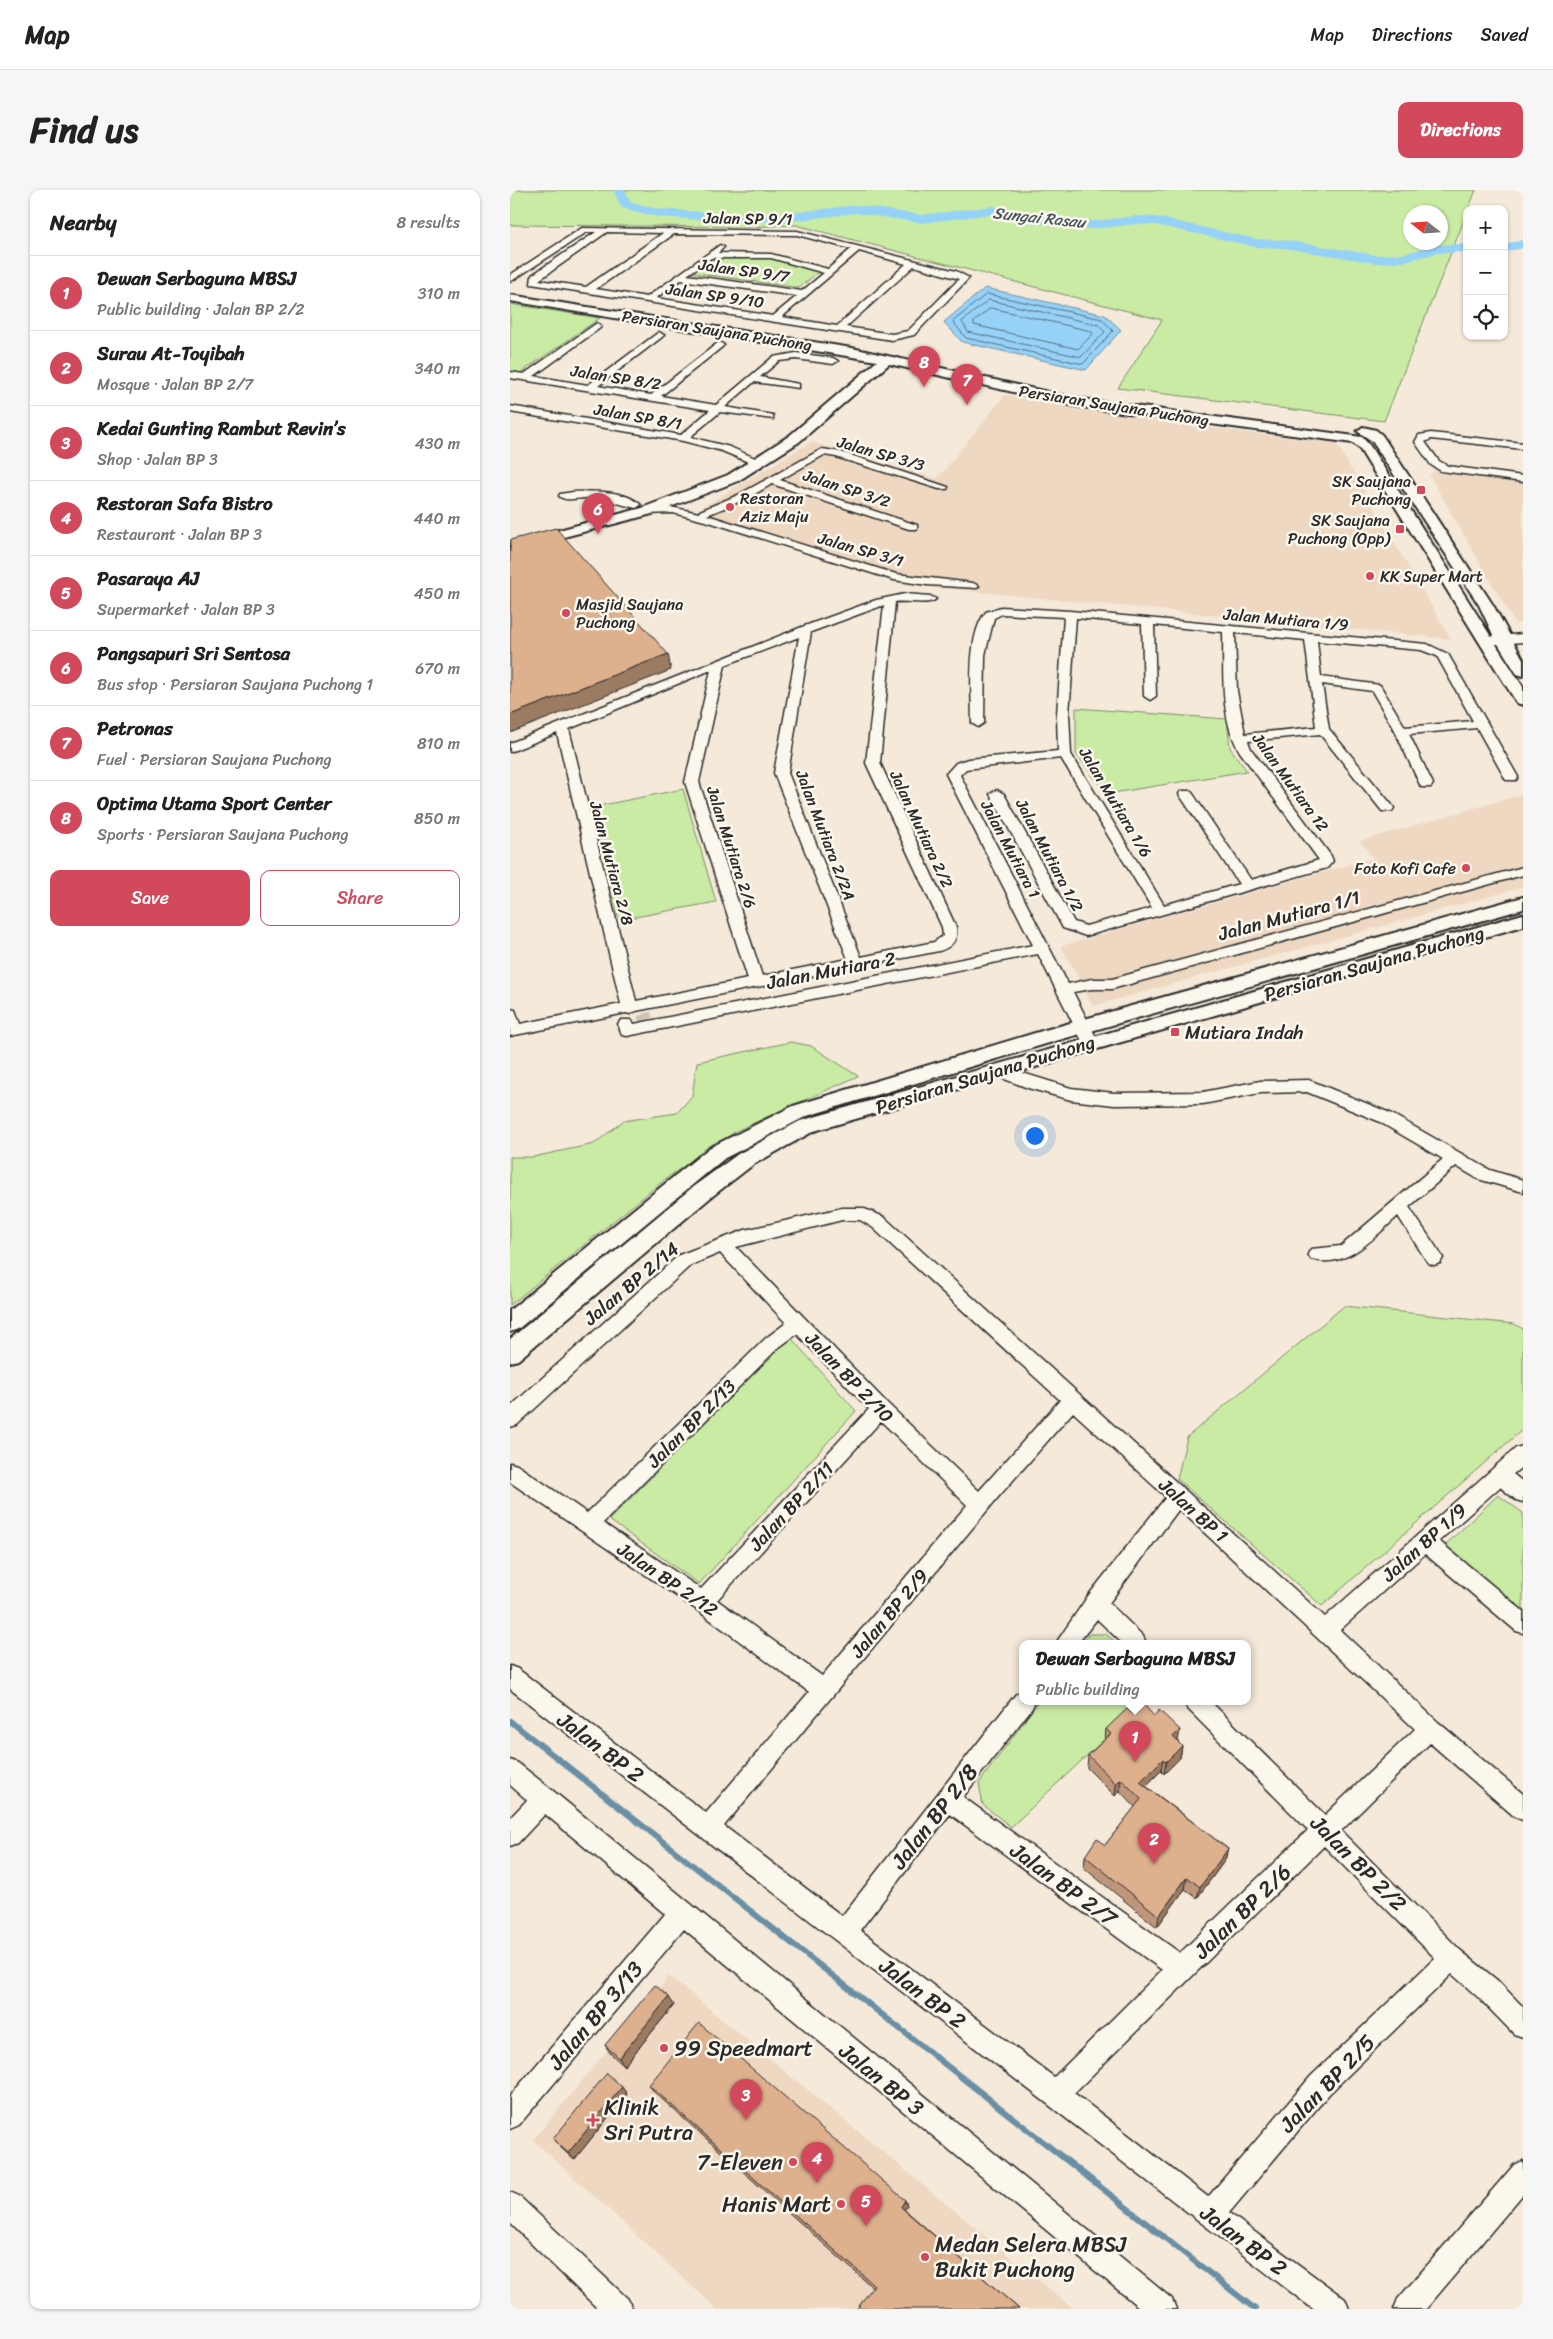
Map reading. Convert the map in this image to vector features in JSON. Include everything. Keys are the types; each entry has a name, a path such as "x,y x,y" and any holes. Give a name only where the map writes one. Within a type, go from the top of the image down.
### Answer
{"street":[{"name":"Jalan SP 9/1","path":"510,279 585,230 798,233 954,273 965,278 911,333 892,338"},
{"name":"Jalan SP 9/10","path":"605,230 535,277 534,282 839,328 892,338"},
{"path":"587,291 672,231"},
{"path":"648,300 740,232"},
{"path":"775,319 857,249"},
{"path":"710,255 771,256 830,272"},
{"path":"839,328 912,262"},
{"name":"Jalan SP 9/7","path":"681,277 804,294"},
{"name":"Persiaran Saujana Puchong","path":"510,292 845,343 882,355 1082,396 1371,433 1377,438 1486,605 1503,639 1523,671"},
{"name":"Persiaran Saujana Puchong","path":"510,298 852,352 882,355"},
{"path":"526,377 597,326"},
{"path":"590,388 659,335"},
{"path":"653,398 719,345"},
{"path":"852,352 869,369"},
{"path":"510,547 698,492 733,478 795,425 869,369 882,355"},
{"path":"683,438 776,359 796,356 833,360"},
{"path":"869,369 910,361"},
{"name":"Persiaran Saujana Puchong","path":"910,361 1038,394 1098,405 1356,440 1364,446 1523,700"},
{"name":"Jalan SP 8/2","path":"510,375 770,417"},
{"path":"752,379 796,386"},
{"path":"1082,396 1098,405 1114,400"},
{"name":"Jalan SP 8/1","path":"510,409 683,438 726,449 753,460"},
{"path":"1523,446 1431,436 1423,437 1420,442 1435,463 1440,466 1523,479"},
{"name":"Jalan SP 3/3","path":"709,517 770,480 822,452 846,456 944,487"},
{"path":"510,537 642,508 753,460"},
{"name":"Jalan SP 3/2","path":"770,480 914,527"},
{"path":"698,492 690,501 689,506 709,517"},
{"path":"564,496 609,495 620,497 642,508"},
{"name":"Jalan SP 3/1","path":"642,508 673,510 709,517 894,576 927,582 974,586"},
{"path":"510,748 719,663 890,599 930,599"},
{"name":"Jalan Mutiara 2/2","path":"856,962 939,946 950,938 949,927 873,763 890,599"},
{"name":"Jalan Mutiara 1/9","path":"978,723 981,648 988,619 996,612 1007,610 1070,614 1423,647 1442,654 1511,777"},
{"name":"Jalan Mutiara 1/6","path":"1070,614 1063,714 1065,754 1161,911"},
{"path":"1148,622 1150,696"},
{"name":"Jalan Mutiara 2/2A","path":"806,630 781,772 856,962"},
{"name":"Jalan Mutiara 12","path":"1230,630 1232,714 1240,738 1245,749 1326,861 1322,865 1248,886"},
{"path":"1311,638 1323,730 1387,808"},
{"path":"1485,641 1523,638"},
{"name":"Jalan Mutiara 2/6","path":"719,663 692,782 756,982"},
{"path":"1316,680 1368,685 1376,688 1401,731 1426,784"},
{"path":"1401,731 1480,724"},
{"name":"Jalan Mutiara 2/8","path":"562,726 579,805 638,1017"},
{"path":"1240,738 1323,730"},
{"name":"Jalan Mutiara 1","path":"1065,754 968,763 961,766 953,774 1088,1035"},
{"name":"Jalan Mutiara 1/2","path":"997,794 1068,925 1076,930 1086,931 1161,911"},
{"path":"1161,911 1248,886 1186,794"},
{"name":"Jalan Mutiara 1/1","path":"1065,989 1092,984 1112,984 1523,871"},
{"name":"Persiaran Saujana Puchong","path":"510,1353 702,1192 746,1160 808,1126 1000,1071 1088,1035 1523,902"},
{"name":"Persiaran Saujana Puchong","path":"510,1323 717,1154 765,1126 800,1111 1523,920"},
{"name":"Jalan Mutiara 2","path":"638,1017 1042,948"},
{"path":"510,1014 511,1030 638,1017 756,982 856,962"},
{"path":"1000,1071 1034,1084 1071,1094 1114,1099 1203,1098 1260,1087 1310,1086 1384,1117 1484,1175 1503,1182 1523,1186"},
{"path":"1317,1254 1333,1254 1346,1251 1454,1158"},
{"path":"1400,1206 1434,1258"},
{"name":"Jalan BP 2/14","path":"510,1419 685,1260 745,1237 842,1214 862,1214"},
{"name":"Jalan BP 1","path":"862,1214 878,1222 1325,1630 1430,1729 1523,1809"},
{"name":"Jalan BP 2/10","path":"723,1245 881,1409 980,1505"},
{"name":"Jalan BP 2/13","path":"588,1525 772,1343 798,1324"},
{"name":"Jalan BP 2/9","path":"708,1828 980,1505 1072,1400"},
{"name":"Jalan BP 2/11","path":"702,1602 881,1409"},
{"name":"Jalan BP 1/9","path":"1325,1630 1523,1454"},
{"name":"Jalan BP 2/12","path":"510,1471 702,1602 824,1690"},
{"path":"1500,1475 1523,1494"},
{"path":"1068,1640 1178,1496"},
{"path":"1424,1541 1523,1624"},
{"path":"1095,1603 1133,1640"},
{"name":"Jalan BP 2","path":"510,1676 1210,2215 1335,2309"},
{"name":"Jalan BP 2/8","path":"844,1932 1021,1705"},
{"name":"Jalan BP 2/2","path":"1199,1705 1452,1958 1489,1990 1523,2025"},
{"name":"Jalan BP 2/6","path":"1055,2094 1181,1969 1430,1729"},
{"name":"Jalan BP 3","path":"510,1771 1162,2309"},
{"path":"510,1834 544,1798"},
{"name":"Jalan BP 2/7","path":"947,1799 1181,1969"},
{"name":"Jalan BP 3/13","path":"510,2116 681,1914"},
{"name":"Jalan BP 2/5","path":"1210,2215 1320,2085 1452,1958"},
{"path":"1408,2309 1523,2174"},
{"path":"510,2206 618,2309"}],"shaded area":[{"path":"1005,395 1184,425 1336,443 1451,639 910,585 886,580 707,522 704,506 811,442 937,479"},
{"path":"1434,471 1523,482 1523,623 1515,623 1429,475"},
{"path":"1523,794 1523,887 1093,1006 1061,946 1373,858 1360,841"},
{"path":"669,1976 1074,2309 717,2309 533,2140"}],"green space":[{"path":"510,190 1476,190 1470,205 1463,205 1463,223 1384,421 1118,388 1162,320 796,225 748,227 510,225"},
{"path":"711,255 767,256 821,270 799,288 688,272"},
{"path":"510,304 600,318 520,373 510,371"},
{"path":"1076,708 1227,719 1230,748 1247,771 1107,794 1076,754"},
{"path":"683,789 716,902 619,920 588,808"},
{"path":"791,1042 811,1046 858,1076 736,1131 668,1177 510,1305 510,1157 533,1157 594,1144 623,1121 677,1113 692,1096 697,1062"},
{"path":"1344,1306 1514,1324 1523,1329 1523,1429 1322,1606 1177,1479 1187,1437"},
{"path":"792,1339 856,1411 699,1584 609,1520 781,1346"},
{"path":"1498,1495 1523,1513 1523,1619 1441,1549"},
{"path":"1089,1634 1106,1634 1113,1640 1084,1640"},
{"path":"1036,1705 1141,1705 1011,1827 983,1805 979,1783"}],"water":[{"path":"985,288 1105,315 1121,330 1086,370 962,342 944,322"}],"building":[{"name":"Masjid Saujana Puchong","path":"556,528 668,654 510,715 510,540"},
{"path":"1144,1705 1154,1716 1159,1710 1180,1730 1173,1737 1182,1746 1166,1762 1163,1759 1140,1782 1228,1849 1200,1887 1187,1877 1159,1916 1085,1856 1097,1838 1105,1845 1141,1799 1121,1779 1116,1784 1088,1755 1111,1734 1106,1729 1127,1709 1134,1715"},
{"path":"655,1985 669,1997 619,2058 605,2045"},
{"path":"699,2023 905,2200 901,2207 1019,2309 857,2309 874,2285 649,2085"},
{"path":"607,2073 622,2087 568,2153 553,2139"}],"waterway":[{"name":"Sungai Rasau","path":"619,190 626,205 658,213 719,217 782,218 856,209 921,219 960,215 972,211 993,210 1024,218 1093,225 1136,220 1156,221 1256,243 1284,244 1376,259 1402,258 1427,253 1435,249 1463,248"},
{"name":"Sungai Rasau","path":"1508,247 1523,244"},
{"path":"510,1721 1255,2309"}],"tunnel":[{"path":"644,1014 646,1020"}],"place":[{"name":"Optima Utama Sport Center","path":"924,387"},
{"name":"Petronas","path":"967,405"},
{"name":"SK Saujana Puchong","path":"1421,490"},
{"name":"Restoran Aziz Maju","path":"730,507"},
{"name":"SK Saujana Puchong (Opp)","path":"1400,529"},
{"name":"Pangsapuri Sri Sentosa","path":"598,534"},
{"name":"KK Super Mart","path":"1370,576"},
{"name":"Masjid Saujana Puchong","path":"566,613"},
{"name":"Foto Kofi Cafe","path":"1466,868"},
{"name":"Mutiara Indah","path":"1175,1032"},
{"name":"Dewan Serbaguna MBSJ","path":"1135,1762"},
{"name":"Surau At-Toyibah","path":"1154,1864"},
{"name":"99 Speedmart","path":"664,2048"},
{"name":"Klinik Sri Putra","path":"593,2120"},
{"name":"Kedai Gunting Rambut Revin’s","path":"746,2120"},
{"name":"7-Eleven","path":"793,2162"},
{"name":"Restoran Safa Bistro","path":"817,2183"},
{"name":"Hanis Mart","path":"841,2204"},
{"name":"Pasaraya AJ","path":"866,2226"},
{"name":"Medan Selera MBSJ Bukit Puchong","path":"925,2257"}]}
